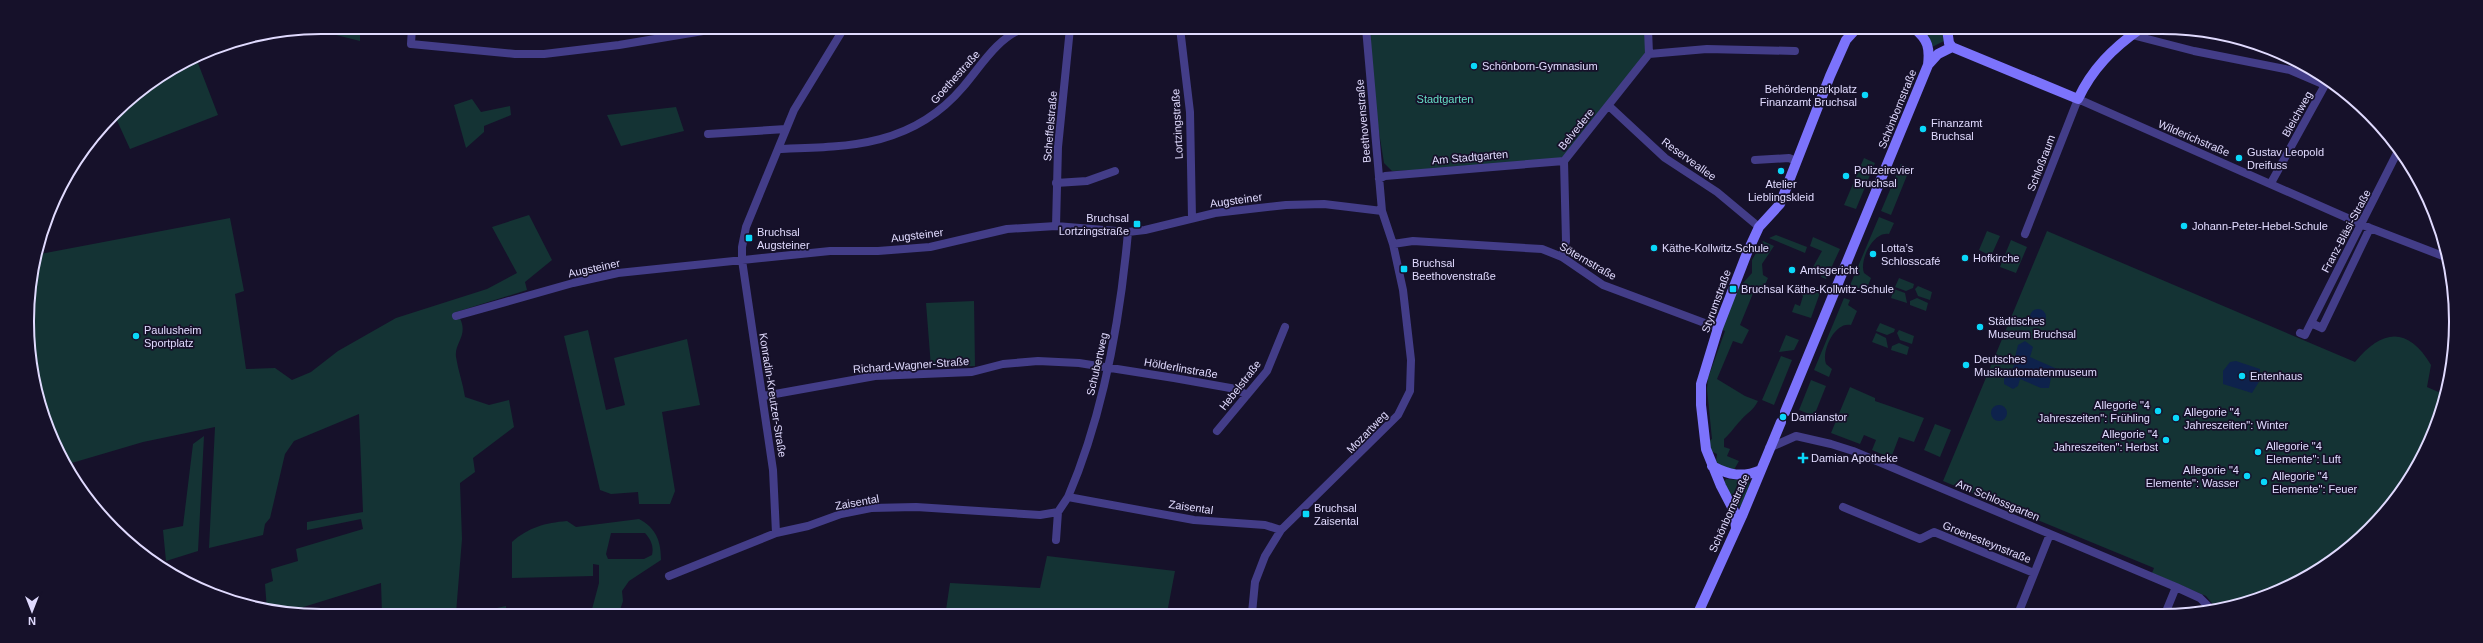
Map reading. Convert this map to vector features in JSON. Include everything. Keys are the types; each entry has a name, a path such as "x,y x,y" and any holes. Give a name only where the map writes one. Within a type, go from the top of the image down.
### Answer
{"main road":[{"name":"Styrumstraße","path":"1736,528 1734,511 1712,466 1703,426 1701,384 1718,328 1746,253 1759,227 1780,204 1796,161 1846,40 1851,34"},
{"path":"1921,34 1928,45 1928,64"},
{"path":"1948,34 1949,43 1952,47"},
{"path":"2078,99 2087,79 2100,63 2134,34"},
{"name":"Schönbornstraße","path":"1785,412 1928,64 1938,54 1952,47"},
{"name":"Wilderichstraße","path":"1952,47 2078,99"},
{"name":"Schönbornstraße","path":"1700,609 1781,422"},
{"path":"1712,466 1738,476 1761,470"}],"street":[{"path":"412,34 412,44 515,54 544,54 619,45 685,34"},
{"name":"Konradin-Kreutzer-Straße","path":"776,533 774,470 764,396 742,260 742,247 746,228 805,88 840,34"},
{"name":"Goethestraße","path":"779,149 850,146 884,139 912,128 939,111 959,92 996,48 1007,37 1013,34"},
{"name":"Scheffelstraße","path":"1056,226 1056,183 1069,34"},
{"name":"Lortzingstraße","path":"1181,34 1190,112 1192,218"},
{"name":"Beethovenstraße","path":"1367,34 1382,211"},
{"path":"1648,34 1649,54 1706,50 1795,51"},
{"name":"Bleichweg","path":"2142,34 2194,51 2290,70 2324,84"},
{"name":"Belvedere","path":"1562,257 1566,242 1564,161 1649,54"},
{"name":"Bleichweg","path":"2271,183 2326,85"},
{"name":"Wilderichstraße","path":"2078,99 2370,228 2441,255"},
{"name":"Schloßraum","path":"2025,234 2078,99"},
{"name":"Reserveallee","path":"1609,106 1665,158 1716,192 1759,227"},
{"path":"708,134 786,130"},
{"name":"Franz-Bläsi-Straße","path":"2300,333 2305,335 2312,323 2360,223 2364,220 2396,155"},
{"path":"1755,160 1789,158 1796,161"},
{"name":"Am Stadtgarten","path":"1379,179 1385,176 1564,161"},
{"path":"1056,183 1087,181 1115,171"},
{"name":"Augsteiner","path":"456,316 604,275 830,251 878,251 930,247 1006,230 1056,226 1128,232 1160,228 1192,218 1233,210 1286,205 1324,204 1382,211"},
{"name":"Mozartweg","path":"1252,609 1255,582 1265,556 1281,530 1398,415 1410,391 1411,360 1403,290 1393,244 1382,211"},
{"name":"Franz-Bläsi-Straße","path":"2312,323 2322,328 2370,228"},
{"name":"Schubertweg","path":"1068,497 1085,453 1109,368 1120,305 1128,232"},
{"name":"Söternstraße","path":"1393,244 1413,241 1520,246 1542,249 1562,257 1603,285 1718,328"},
{"name":"Hebelstraße","path":"1217,431 1267,371 1285,328"},
{"name":"Richard-Wagner-Straße","path":"764,396 875,376 972,372 1010,363 1038,361 1079,363 1109,368"},
{"name":"Hölderlinstraße","path":"1109,368 1236,389 1247,395"},
{"name":"Am Schlossgarten","path":"1769,448 1790,437 1802,437 1831,444 1879,461 2176,587 2200,598 2207,605"},
{"path":"1056,540 1058,512 1068,497"},
{"name":"Zaisental","path":"1068,497 1194,520 1265,525 1281,530"},
{"name":"Zaisental","path":"669,576 776,533 808,526 841,514 871,508 916,507 1040,515 1058,512"},
{"name":"Groenesteynstraße","path":"1842,507 1920,539 1934,532 2034,573"},
{"path":"2020,609 2050,534"},
{"path":"2167,609 2176,587"}],"green space":[{"path":"332,34 360,34 360,41"},
{"name":"Stadtgarten","path":"1368,34 1646,34 1646,52 1567,164 1392,171 1384,163 1374,101"},
{"path":"1925,34 1943,34 1944,41 1932,47"},
{"path":"198,62 218,115 130,149 117,120 146,93 162,82"},
{"path":"472,99 481,112 510,106 511,115 484,126 484,132 466,148 454,105"},
{"path":"676,107 684,131 621,146 607,115"},
{"path":"1864,158 1875,163 1856,209 1844,205"},
{"path":"1901,164 1910,168 1891,215 1881,211"},
{"path":"529,215 552,260 525,282 527,290 456,312 461,320 463,332 457,346 456,357 465,397 489,405 509,400 514,427 473,458 475,472 460,483 462,539 456,609 382,609 381,583 301,608 284,607 266,603 265,584 273,581 271,569 298,561 296,549 363,529 361,519 307,530 307,522 363,512 359,414 294,441 285,454 270,518 265,524 263,535 209,548 215,427 143,442 72,463 64,449 49,414 36,359 34,322 36,284 43,254 230,218 244,291 235,294 246,369 275,368 292,380 311,372 338,351 396,318 487,289 517,273 492,227"},
{"path":"1879,217 1894,223 1889,234 1883,234 1878,237 1865,255 1863,268 1864,273 1871,278 1867,288 1855,288 1853,292 1848,290"},
{"path":"1987,231 2000,236 1991,256 1979,250"},
{"path":"2047,231 2355,362 2375,343 2385,338 2394,336 2404,338 2413,343 2422,352 2431,365 2427,387 2440,393 2427,432 2401,481 2390,497 2365,525 2337,550 2289,579 2254,594 2213,604 2206,596 2152,573 2154,568 1943,481"},
{"path":"1776,235 1807,247 1805,253 1769,238"},
{"path":"1813,237 1840,249 1826,279 1821,277 1821,272 1813,267 1822,251 1810,246"},
{"path":"2011,240 2027,247 2016,273 2000,267"},
{"path":"1763,241 1774,246 1762,264 1763,275 1768,278 1763,289 1756,286 1740,325 1749,330 1742,344 1733,341 1717,379 1745,396 1758,401 1724,439 1724,447 1730,449 1727,456 1739,461 1731,475 1724,472 1716,462 1717,454 1706,449 1705,443 1712,439 1707,389 1708,378 1725,331 1718,328 1735,283 1742,284 1752,273 1752,260"},
{"path":"1899,278 1914,284 1913,288 1906,291 1895,287"},
{"path":"1918,286 1932,292 1930,300 1918,296 1915,289"},
{"path":"1817,287 1821,290 1811,318 1792,312 1795,304 1800,306 1803,296 1801,294 1803,289 1814,290"},
{"path":"1894,289 1905,293 1907,303 1891,298"},
{"path":"1844,298 1850,300 1848,305 1857,311 1851,325 1845,325 1835,332 1827,345 1825,358 1826,364 1832,369 1829,377 1814,370"},
{"path":"1917,298 1928,303 1926,311 1910,305 1910,301"},
{"path":"974,301 975,366 931,367 926,303"},
{"path":"1880,323 1895,329 1894,332 1887,335 1876,331"},
{"path":"588,330 606,410 625,405 614,358 687,339 700,405 662,412 675,491 670,504 639,504 638,492 611,494 600,490 564,336"},
{"path":"1899,330 1914,336 1912,344 1900,340 1897,333"},
{"path":"1876,333 1886,338 1888,348 1872,342"},
{"path":"1786,335 1799,340 1794,350 1779,352"},
{"path":"1899,343 1909,347 1907,355 1891,350 1892,346"},
{"path":"1781,356 1792,360 1774,405 1762,400"},
{"path":"1811,380 1826,386 1814,416 1799,410"},
{"path":"1850,387 1875,398 1875,401 1924,418 1914,442 1899,437 1891,458 1872,450 1876,440 1864,435 1860,444 1831,433"},
{"path":"1935,424 1951,430 1940,457 1924,450"},
{"path":"204,436 198,551 166,561 163,530 183,526 193,444"},
{"path":"1726,479 1739,480 1732,498 1724,482"},
{"path":"1745,481 1750,483 1741,506 1738,507 1735,504"},
{"path":"639,519 653,531 659,541 661,560 629,581 622,591 623,601 620,609 592,609 599,583 599,565 593,564 593,576 512,578 512,542 531,529 552,523 567,521 576,527","holes":["611,533 645,533 652,543 652,555 644,559 608,559 606,554"]},
{"path":"1047,556 1175,571 1168,609 946,609 950,583 1040,588"},
{"path":"506,606 506,609 492,609"}],"water":[{"path":"2035,309 2041,309 2046,314 2044,323 2041,325 2035,325 2030,320 2030,314"},
{"path":"2025,341 2033,347 2030,357 2055,368 2057,373 2051,377 2049,388 2041,388 2020,379 2018,386 2013,389 2004,384 2004,379 2010,369 2012,370 2017,358 2015,357 2018,345"},
{"path":"2236,361 2260,369 2260,380 2252,393 2223,384 2223,371 2230,362"},
{"path":"1996,405 2002,405 2007,410 2005,419 2002,421 1996,421 1991,416 1991,410"}],"place":[{"name":"Schönborn-Gymnasium","path":"1474,66"},
{"name":"Behördenparkplatz Finanzamt Bruchsal","path":"1865,95"},
{"name":"Finanzamt Bruchsal","path":"1923,129"},
{"name":"Gustav Leopold Dreifuss","path":"2239,158"},
{"name":"Atelier Lieblingskleid","path":"1781,171"},
{"name":"Polizeirevier Bruchsal","path":"1846,176"},
{"name":"Bruchsal Lortzingstraße","path":"1137,224"},
{"name":"Johann-Peter-Hebel-Schule","path":"2184,226"},
{"name":"Bruchsal Augsteiner","path":"749,238"},
{"name":"Käthe-Kollwitz-Schule","path":"1654,248"},
{"name":"Lotta’s Schlosscafé","path":"1873,254"},
{"name":"Hofkirche","path":"1965,258"},
{"name":"Bruchsal Beethovenstraße","path":"1404,269"},
{"name":"Amtsgericht","path":"1792,270"},
{"name":"Bruchsal Käthe-Kollwitz-Schule","path":"1733,289"},
{"name":"Städtisches Museum Bruchsal","path":"1980,327"},
{"name":"Paulusheim Sportplatz","path":"136,336"},
{"name":"Deutsches Musikautomatenmuseum","path":"1966,365"},
{"name":"Entenhaus","path":"2242,376"},
{"name":"Allegorie \"4 Jahreszeiten\": Frühling","path":"2158,411"},
{"name":"Damianstor","path":"1783,417"},
{"name":"Allegorie \"4 Jahreszeiten\": Winter","path":"2176,418"},
{"name":"Allegorie \"4 Jahreszeiten\": Herbst","path":"2166,440"},
{"name":"Allegorie \"4 Elemente\": Luft","path":"2258,452"},
{"name":"Damian Apotheke","path":"1803,458"},
{"name":"Allegorie \"4 Elemente\": Wasser","path":"2247,476"},
{"name":"Allegorie \"4 Elemente\": Feuer","path":"2264,482"},
{"name":"Bruchsal Zaisental","path":"1306,514"}]}
